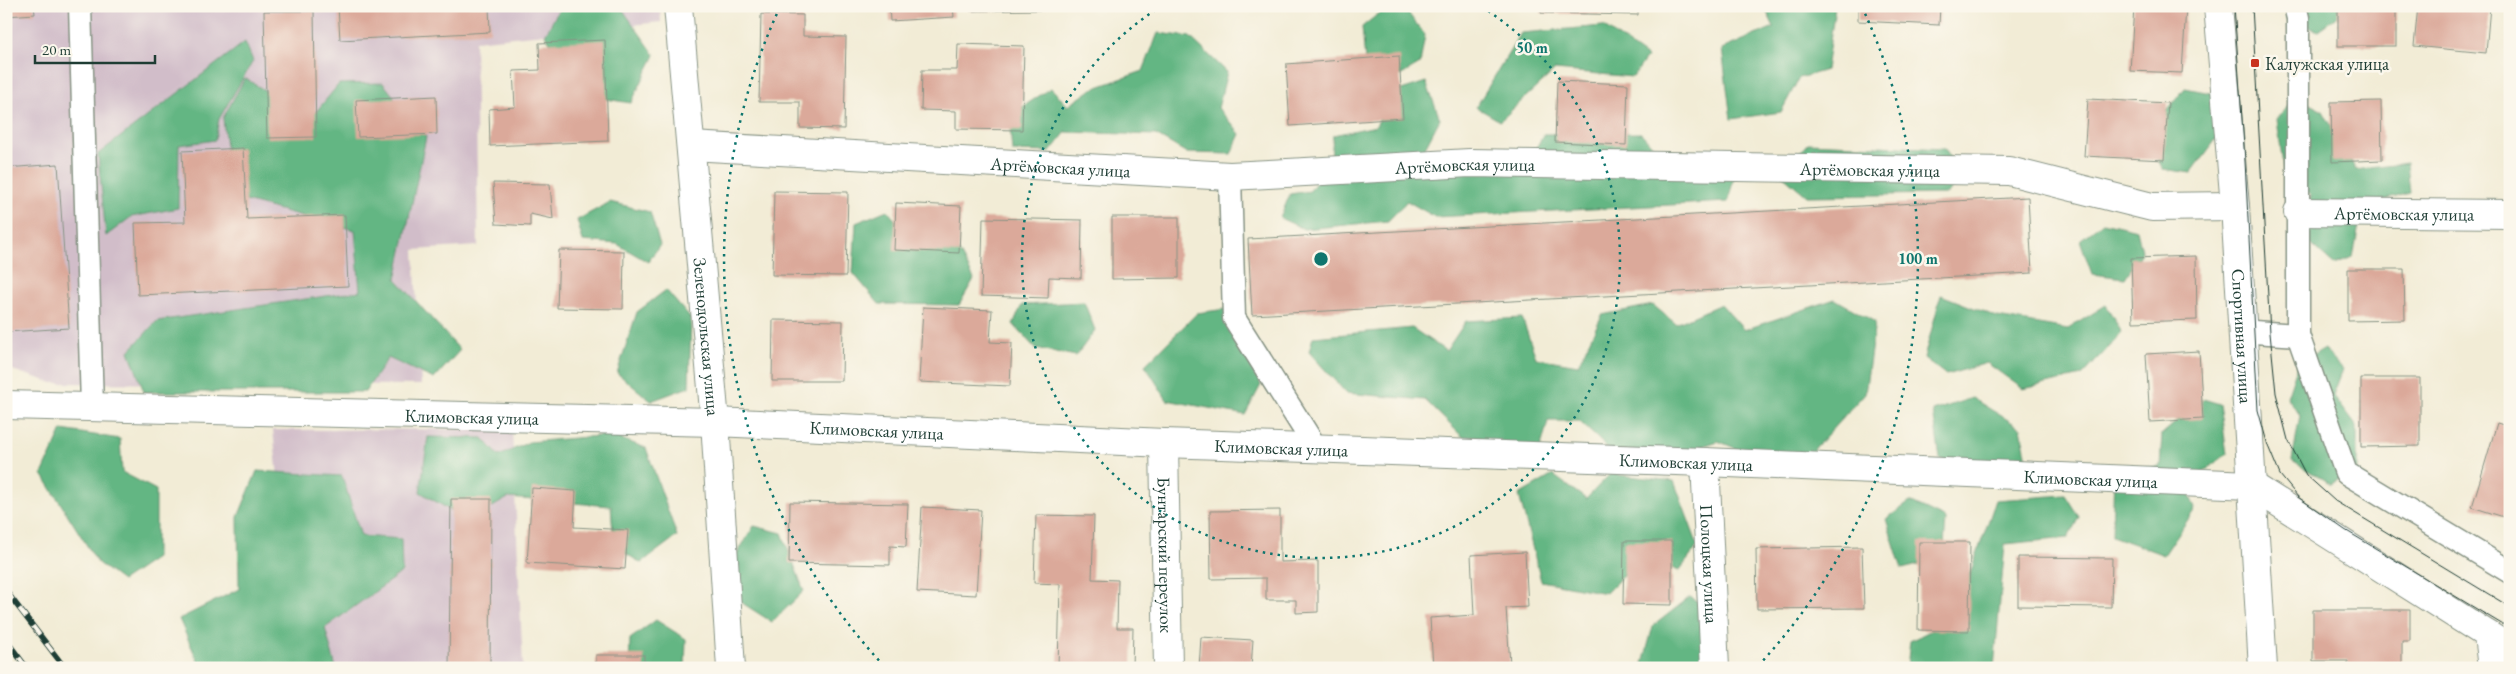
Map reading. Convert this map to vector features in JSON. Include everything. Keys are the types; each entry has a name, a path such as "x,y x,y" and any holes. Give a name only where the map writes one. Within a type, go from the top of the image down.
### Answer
{"street":[{"name":"Зеленодольская улица","path":"678,6 715,422 731,668"},
{"name":"Спортивная улица","path":"2218,6 2235,206 2263,668"},
{"name":"Артёмовская улица","path":"691,146 1230,176 1470,163 2009,170 2152,207 2235,206"},
{"name":"Артёмовская улица","path":"2298,212 2510,214"},
{"name":"Климовская улица","path":"6,405 715,422 1164,443 2251,484"},
{"name":"Бунтарский переулок","path":"1164,443 1168,668"},
{"name":"Полоцкая улица","path":"1705,462 1715,668"},
{"path":"2251,484 2499,642 2492,668"}],"lane":[{"path":"80,6 92,406"},
{"path":"2294,6 2298,18 2298,334 2346,472 2510,572"},
{"path":"1230,176 1234,318 1316,448"},
{"path":"2242,339 2254,332 2298,334"}],"shaded area":[{"path":"6,6 660,6 661,22 475,41 478,246 414,250 421,385 53,383 6,368"},
{"path":"512,429 523,668 298,668 273,430"}],"green space":[{"path":"561,6 620,6 655,55 631,103 587,96 545,35"},
{"path":"1388,6 1406,6 1405,9 1425,35 1420,64 1393,80 1365,61 1362,27"},
{"path":"1764,6 1835,6 1826,70 1799,78 1781,112 1731,119 1722,49 1774,27"},
{"path":"2288,6 2352,6 2318,30 2286,19"},
{"path":"1603,26 1647,57 1633,77 1555,70 1500,121 1476,107 1521,33"},
{"path":"1158,33 1190,37 1227,72 1218,108 1240,134 1231,154 1187,153 1156,135 1066,132 1050,152 1012,151 1009,116 1051,88 1068,106 1092,89 1143,71"},
{"path":"245,42 253,61 219,119 215,140 179,145 178,208 131,217 106,236 98,154"},
{"path":"245,78 310,119 339,84 383,83 426,137 396,279 460,350 434,379 388,358 365,392 144,392 129,351 157,321 360,291 355,230 231,197 223,118"},
{"path":"1426,82 1440,119 1420,157 1522,173 1544,134 1641,133 1665,160 1700,151 1734,177 1728,202 1435,217 1407,201 1388,221 1304,229 1280,218 1290,194 1310,191 1331,160 1333,135 1376,126 1392,93"},
{"path":"2185,88 2216,94 2223,130 2191,173 2163,169 2145,138"},
{"path":"2296,97 2323,111 2356,170 2407,163 2410,193 2363,206 2353,257 2334,265 2307,241 2310,195 2284,173 2277,119"},
{"path":"1808,143 1945,149 1959,174 1948,194 1807,196 1781,174"},
{"path":"610,202 650,212 660,245 648,262 617,244 583,241 577,220"},
{"path":"887,210 914,243 953,240 974,279 959,305 879,304 853,273 856,223"},
{"path":"2103,222 2137,230 2142,251 2125,278 2092,274 2080,240"},
{"path":"666,290 691,319 689,387 651,401 617,373 637,312"},
{"path":"1941,295 1997,317 2068,329 2106,305 2122,333 2082,376 2023,389 1987,363 1946,375 1924,358"},
{"path":"1835,299 1875,322 1865,393 1807,457 1747,453 1718,441 1682,453 1610,450 1579,421 1548,421 1540,450 1475,449 1425,400 1346,393 1309,352 1313,337 1412,328 1446,351 1466,321 1522,318 1536,358 1578,365 1602,315 1653,305 1676,324 1721,304 1744,330"},
{"path":"1084,302 1095,330 1076,356 1035,348 1013,324 1022,305"},
{"path":"1226,309 1261,385 1245,415 1167,400 1145,365 1197,313"},
{"path":"2324,349 2343,369 2333,395 2357,427 2357,469 2331,484 2292,461 2300,415 2287,397 2298,364"},
{"path":"1972,398 2021,428 2027,460 2004,479 1940,459 1933,411"},
{"path":"2203,399 2220,404 2227,454 2186,485 2195,509 2164,555 2112,536 2114,473 2160,466 2162,434"},
{"path":"62,430 120,439 122,472 156,490 156,558 122,581 98,563 42,474"},
{"path":"610,435 646,448 677,536 641,563 614,546 611,506 508,498 468,521 420,492 428,437 483,438 499,456 529,442"},
{"path":"257,471 342,476 361,536 401,539 402,572 325,628 336,668 201,668 179,619 239,589 238,517"},
{"path":"1610,474 1674,481 1698,546 1679,571 1642,556 1606,593 1541,581 1519,495 1553,475 1586,499"},
{"path":"2065,495 2079,517 2068,538 2005,544 1994,668 1907,668 1910,641 1954,619 1996,500"},
{"path":"1910,502 1946,519 1943,559 1902,569 1886,519"},
{"path":"754,526 782,533 804,591 772,622 739,601 735,557"},
{"path":"1690,597 1718,614 1721,668 1642,668 1653,626"},
{"path":"656,620 686,639 685,668 629,668 630,639"}],"building":[{"path":"6,6 34,6 35,14 6,16"},
{"path":"338,6 489,6 490,32 340,40"},
{"path":"889,6 953,6 954,17 890,21"},
{"path":"970,6 1040,6 1040,10 970,11"},
{"path":"1541,6 1638,6 1638,15 1541,13"},
{"path":"1858,6 1940,6 1939,25 1858,21"},
{"path":"2134,6 2186,6 2182,73 2130,71"},
{"path":"2338,6 2396,6 2396,46 2338,46"},
{"path":"2418,6 2490,6 2486,53 2414,46"},
{"path":"264,11 314,11 316,137 267,138"},
{"path":"761,14 803,15 803,36 846,37 844,129 800,128 800,102 759,102"},
{"path":"605,40 608,141 490,146 489,109 515,107 513,71 540,70 539,43"},
{"path":"958,44 1024,46 1022,130 956,129 956,111 921,110 922,70 957,70"},
{"path":"1399,56 1403,118 1290,126 1286,64"},
{"path":"1557,81 1628,84 1626,145 1555,142"},
{"path":"436,96 437,134 358,137 356,100"},
{"path":"2088,99 2168,103 2164,160 2084,156"},
{"path":"2381,101 2382,160 2332,162 2331,102"},
{"path":"243,148 247,219 345,215 348,286 138,295 135,223 185,222 182,151"},
{"path":"58,164 69,328 6,332 6,168"},
{"path":"493,183 550,184 553,219 530,214 530,226 496,224"},
{"path":"774,191 848,192 846,276 772,275"},
{"path":"2028,197 2032,273 1252,315 1248,239"},
{"path":"896,203 961,206 959,253 894,250"},
{"path":"1112,217 1179,217 1179,278 1112,279"},
{"path":"983,218 1082,220 1081,278 1049,277 1048,298 981,296"},
{"path":"559,250 624,251 623,309 557,308"},
{"path":"2196,256 2197,320 2133,322 2131,258"},
{"path":"2348,269 2404,269 2405,320 2348,321"},
{"path":"923,307 992,310 990,342 1012,343 1010,386 919,382"},
{"path":"773,320 843,321 842,381 772,381"},
{"path":"2199,351 2203,419 2150,422 2146,354"},
{"path":"2361,378 2420,378 2420,446 2361,447"},
{"path":"2497,423 2510,427 2510,519 2472,507"},
{"path":"532,488 576,491 574,527 628,530 625,569 527,563"},
{"path":"451,499 491,499 490,668 449,668"},
{"path":"790,502 908,504 906,547 890,546 890,565 789,563"},
{"path":"922,507 981,510 976,595 917,592"},
{"path":"1280,510 1280,562 1318,561 1318,612 1296,613 1296,600 1266,600 1266,578 1211,579 1210,511"},
{"path":"1036,515 1094,516 1092,579 1118,580 1117,628 1133,628 1132,668 1058,668 1060,584 1034,583"},
{"path":"1624,541 1672,541 1672,605 1623,604"},
{"path":"1919,542 1970,542 1969,631 1918,630"},
{"path":"1862,547 1864,608 1757,609 1756,549"},
{"path":"1525,552 1528,607 1506,608 1510,664 1433,668 1430,618 1474,615 1471,555"},
{"path":"2018,557 2112,558 2111,607 2018,606"},
{"path":"2313,610 2410,610 2410,641 2402,641 2402,668 2348,668 2348,661 2313,661"},
{"path":"1201,637 1253,640 1251,668 1199,668"},
{"path":"596,655 644,655 644,668 596,668"}],"tram line":[{"path":"2234,6 2245,161 2258,410 2268,446 2280,475 2298,497 2345,530 2510,629"},
{"path":"2252,6 2270,333 2276,393 2288,440 2306,475 2335,501 2510,607"}],"railway":[{"path":"6,591 65,668"},
{"path":"6,640 27,668"}],"place":[{"name":"Калужская улица","path":"2255,63"}]}
